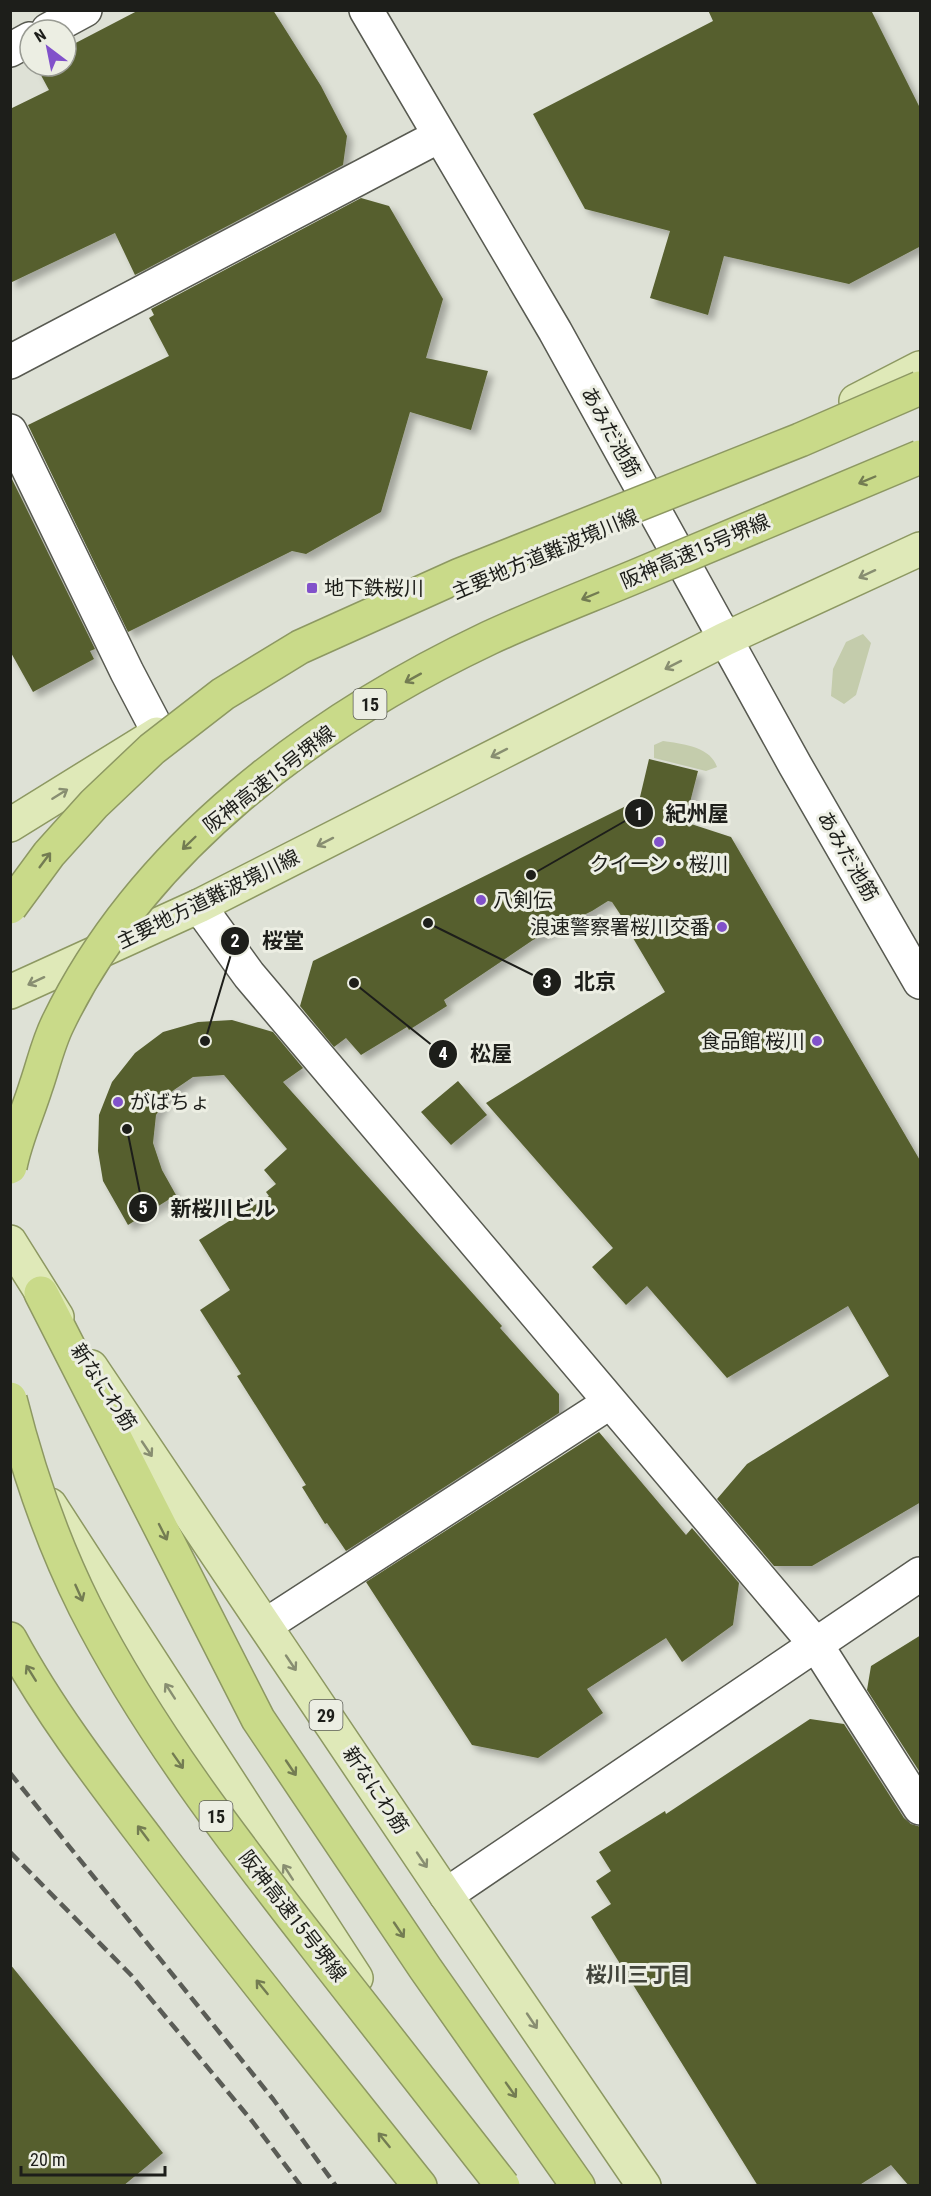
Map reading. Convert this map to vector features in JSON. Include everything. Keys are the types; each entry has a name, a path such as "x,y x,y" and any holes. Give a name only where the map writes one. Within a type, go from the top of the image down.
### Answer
{"highway":[{"path":"10,907 49,855 87,812 152,749 223,694 300,647 460,575 800,440 921,388"},
{"name":"阪神高速15号堺線","path":"10,1167 56,1026 87,969 123,915 169,862 219,814 283,763 347,717 416,676 490,638 921,457"},
{"path":"41,1293 258,1719 425,1968 578,2186"},
{"name":"阪神高速15号堺線","path":"10,1400 23,1451 52,1534 85,1607 159,1733 215,1815 276,1896 503,2186"},
{"path":"10,1639 61,1721 126,1811 420,2186"}],"main road":[{"name":"主要地方道難波境川線","path":"10,825 159,733 338,644 653,507 921,368"},
{"name":"主要地方道難波境川線","path":"10,992 199,906 725,639 921,549"},
{"name":"新なにわ筋","path":"10,1242 41,1293 644,2186"},
{"path":"10,1444 491,2186"}],"street":[{"path":"70,18 85,10"},
{"name":"あみだ池筋","path":"366,10 555,331 725,639 921,982"},
{"path":"10,362 439,136"},
{"path":"10,431 159,733"},
{"path":"199,906 249,975 817,1646 921,1808"},
{"path":"266,1625 609,1403"},
{"path":"446,1895 921,1574"}],"green space":[{"path":"863,634 871,643 856,695 844,704 831,696 833,669 846,642"},
{"path":"663,741 702,750 708,754 717,767 706,771 654,758 654,745"}],"building":[{"path":"139,10 273,10 321,86 347,136 343,165 135,275 115,233 10,283 10,109 49,90 42,78 78,78 78,42"},
{"path":"708,10 871,10 921,110 921,246 849,284 724,256 708,315 650,298 670,231 585,209 533,114 713,21"},
{"path":"361,198 389,206 443,299 426,358 488,371 471,430 410,412 381,512 306,554 292,551 128,632 28,425 169,356 149,318 154,315 151,309"},
{"path":"10,475 95,649 90,651 94,659 33,692 10,651"},
{"path":"649,759 698,771 685,822 731,837 921,1162 921,1502 812,1566 774,1566 717,1499 747,1464 889,1376 848,1306 727,1378 647,1286 626,1305 592,1267 613,1248 486,1103 665,992 630,933 632,932 612,902 608,901 533,940 444,1000 447,1006 409,1030 407,1027 361,1055 346,1038 334,1047 300,1006 313,961 624,807 640,797"},
{"path":"232,1020 273,1032 303,1068 283,1082 502,1326 500,1328 559,1394 559,1413 346,1551 327,1523 325,1524 302,1487 306,1485 237,1376 241,1374 200,1310 230,1290 199,1240 269,1196 266,1192 276,1184 264,1170 287,1149 224,1075 193,1077 171,1092 156,1115 153,1143 162,1170 176,1195 128,1225 103,1181 98,1151 99,1115 112,1082 135,1053 163,1032 198,1022"},
{"path":"458,1081 487,1115 451,1145 421,1112"},
{"path":"599,1432 686,1535 692,1528 739,1583 733,1625 682,1662 666,1638 587,1689 603,1713 538,1758 472,1745 366,1582"},
{"path":"921,1635 921,1774 867,1690 871,1666"},
{"path":"810,1719 844,1724 904,1818 911,1824 921,1827 921,2186 909,2186 891,2165 858,2186 758,2186 591,1917 611,1904 596,1881 611,1871 599,1852 665,1811 666,1814"},
{"path":"10,1964 163,2153 123,2186 10,2186"}],"railway":[{"path":"10,1773 273,2099 336,2186"},
{"path":"10,1852 131,1975 252,2121 301,2186"}],"place":[{"name":"地下鉄桜川","path":"312,588"},
{"name":"クイーン・桜川","path":"659,842"},
{"name":"紀州屋","path":"531,875"},
{"name":"八剣伝","path":"481,900"},
{"name":"北京","path":"428,923"},
{"name":"浪速警察署桜川交番","path":"722,927"},
{"name":"松屋","path":"354,983"},
{"name":"桜堂","path":"205,1041"},
{"name":"食品館 桜川","path":"817,1041"},
{"name":"がばちょ","path":"118,1102"},
{"name":"新桜川ビル","path":"127,1129"}],"district":[{"name":"桜川三丁目","path":"638,1975"}]}
